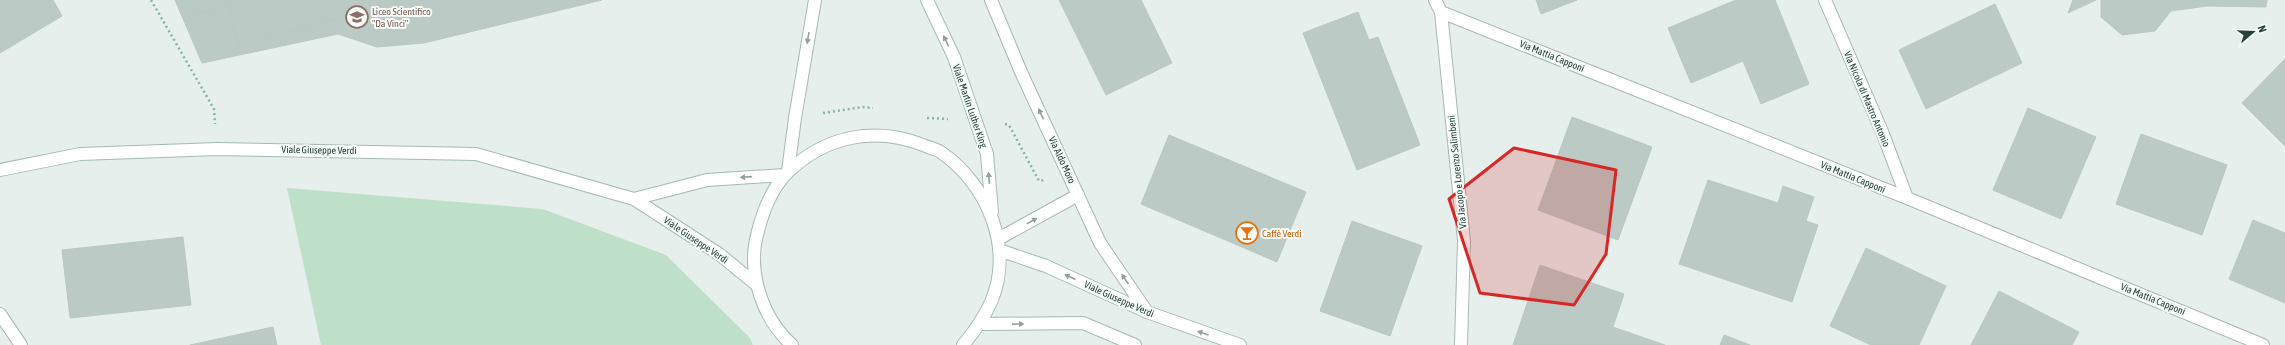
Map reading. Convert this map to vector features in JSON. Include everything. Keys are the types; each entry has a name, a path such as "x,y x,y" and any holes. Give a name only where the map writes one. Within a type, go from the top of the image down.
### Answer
{"street":[{"path":"787,173 794,118 815,0"},
{"name":"Viale Martin Luther King","path":"927,0 954,57 985,147 992,217"},
{"name":"Via Aldo Moro","path":"991,0 1100,243 1147,312"},
{"name":"Via Jacopo e Lorenzo Salimbeni","path":"1435,0 1441,12 1464,241 1461,345"},
{"name":"Via Nicola di Mastro Antonio","path":"1825,0 1883,134 1907,198"},
{"name":"Via Mattia Capponi","path":"1441,12 1907,198 2263,345"},
{"path":"792,345 784,338 767,313 757,284 754,246 764,208 787,173 822,147 862,135 903,137 942,153 972,180 992,217 998,245 998,276 991,301 979,324 963,345"},
{"name":"Viale Giuseppe Verdi","path":"0,170 80,154 217,149 476,154 634,199 719,254 757,284"},
{"path":"634,199 707,180 787,173"},
{"path":"998,245 1078,196"},
{"name":"Viale Giuseppe Verdi","path":"998,245 1147,312 1240,345"},
{"path":"0,314 20,345"},
{"path":"979,324 1083,323 1135,345"}],"path":[{"path":"151,0 214,109 217,149"}],"highlighted area":[{"path":"1514,148 1616,170 1606,254 1574,305 1480,293 1449,199"}],"green space":[{"path":"287,188 543,209 666,255 750,338 753,345 321,345"}],"building":[{"path":"0,0 53,0 62,16 0,53"},
{"name":"Liceo Scientifico \"Da Vinci\"","path":"175,0 602,0 424,43 377,47 338,34 202,63"},
{"path":"191,0 401,0 239,46 228,6 195,15"},
{"path":"1059,0 1141,0 1172,63 1106,95"},
{"path":"1536,0 1577,0 1541,14"},
{"path":"1736,0 1775,0 1809,84 1761,104 1743,61 1691,83 1668,28"},
{"path":"2073,0 2096,0 2068,13"},
{"path":"2101,0 2267,0 2266,7 2207,6 2171,11 2155,31 2122,35 2101,17"},
{"path":"1995,4 2022,63 1926,109 1899,50"},
{"path":"1358,12 1369,40 1378,37 1420,145 1357,170 1303,33"},
{"path":"2285,59 2285,146 2242,103"},
{"path":"2028,108 2096,137 2061,219 1993,190"},
{"path":"1572,117 1652,147 1618,240 1538,210"},
{"path":"2141,134 2227,165 2202,235 2116,204"},
{"path":"1169,135 1306,192 1277,262 1141,204"},
{"path":"1708,180 1778,203 1783,186 1814,197 1806,221 1818,225 1792,302 1679,264"},
{"path":"2253,220 2285,233 2285,303 2229,279"},
{"path":"1352,221 1422,246 1390,336 1320,311"},
{"path":"183,237 191,305 70,318 62,250"},
{"path":"1866,248 1946,286 1919,345 1871,345 1830,326"},
{"path":"1540,265 1624,294 1613,327 1665,345 1513,345"},
{"path":"1999,291 2079,332 2072,345 1971,345"},
{"path":"273,327 277,345 190,345"},
{"path":"1724,335 1750,345 1720,345"}],"place":[{"name":"Liceo Scientifico \"Da Vinci\"","path":"357,17"},
{"name":"Caffè Verdi","path":"1247,233"}]}
